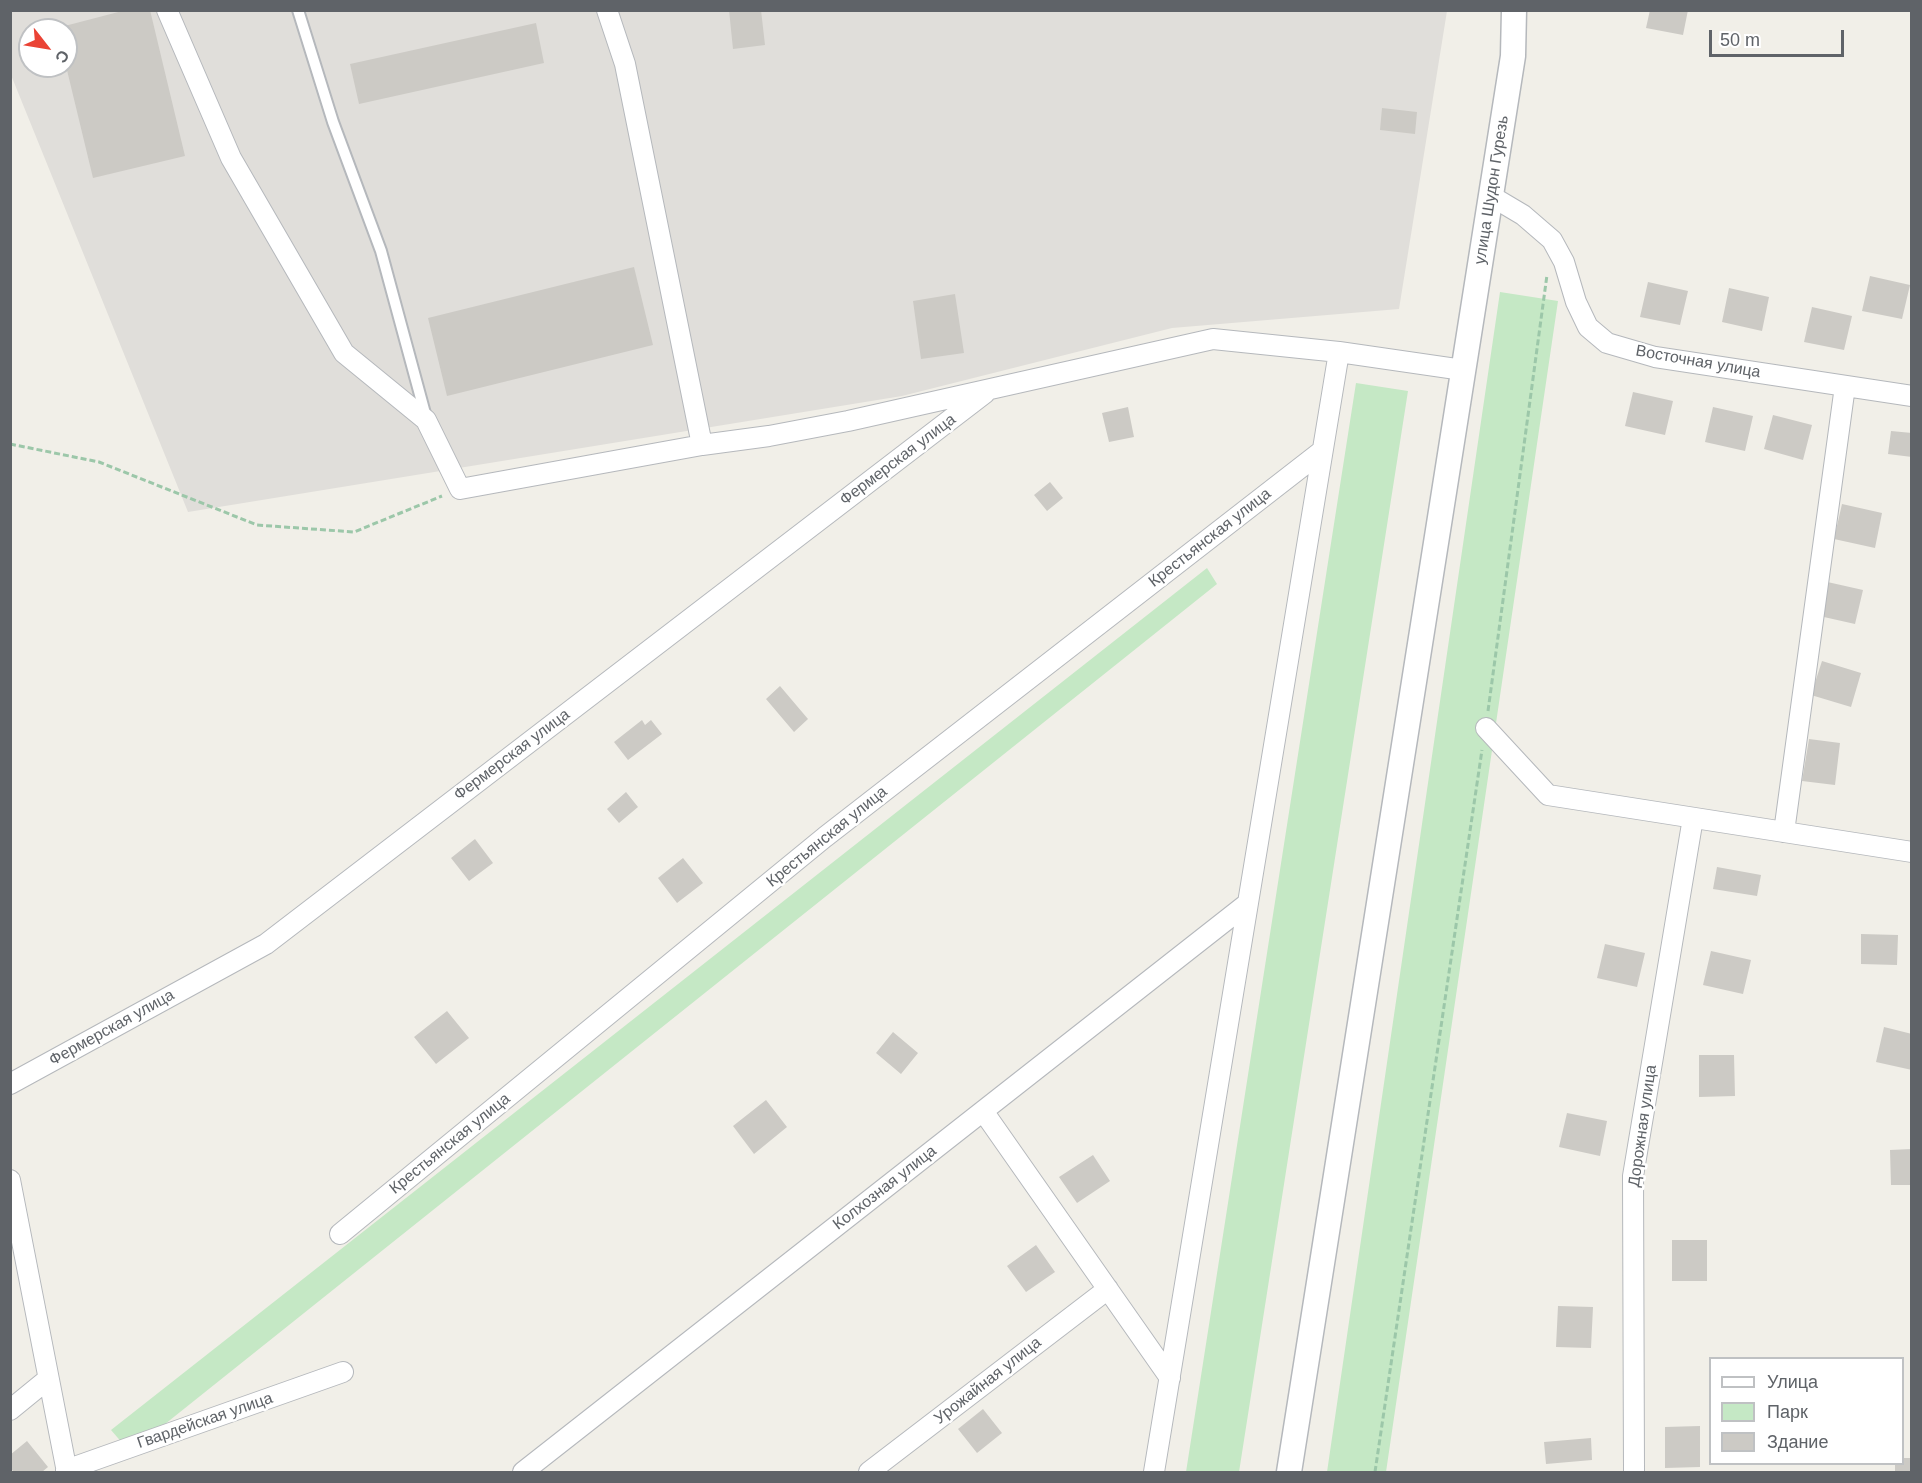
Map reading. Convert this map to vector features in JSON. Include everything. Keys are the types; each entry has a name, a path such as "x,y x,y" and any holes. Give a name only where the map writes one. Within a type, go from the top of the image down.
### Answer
{"street":[{"path":"167,10 231,159 344,352 426,420 460,489 837,423 1213,339 1339,352 1463,370"},
{"path":"607,10 625,64 702,445"},
{"name":"улица Шудон Гурезь","path":"1289,1473 1513,56 1514,10"},
{"name":"Восточная улица","path":"1491,196 1523,215 1552,240 1564,262 1576,302 1588,327 1606,343 1655,357 1911,396"},
{"path":"1154,1473 1339,352"},
{"path":"1784,832 1845,386"},
{"name":"Фермерская улица","path":"10,1084 266,944 989,389"},
{"name":"Крестьянская улица","path":"340,1234 825,837 1322,451"},
{"path":"1486,728 1548,795 1911,852"},
{"name":"Дорожная улица","path":"1634,1473 1633,1176 1693,818"},
{"name":"Колхозная улица","path":"523,1473 1248,903"},
{"path":"984,1111 1170,1378"},
{"path":"10,1180 66,1471"},
{"name":"Урожайная улица","path":"869,1473 1108,1288"},
{"name":"Гвардейская улица","path":"66,1471 343,1372"},
{"path":"10,1410 48,1378"}],"lane":[{"path":"298,10 333,122 381,251 426,420"}],"path":[{"path":"1376,1473 1486,728 1552,240"},
{"path":"10,444 99,462 257,525 354,532 460,489"}],"shaded area":[{"path":"10,11 1447,11 1399,309 1172,328 902,396 188,512 11,75"}],"green space":[{"path":"1500,292 1558,301 1386,1472 1327,1472"},
{"path":"1356,383 1408,391 1239,1472 1186,1472"},
{"path":"1207,568 1217,584 130,1452 111,1430"}],"building":[{"path":"126,10 150,10 185,156 93,178 69,78 78,78 78,23"},
{"path":"729,10 761,10 765,45 733,49"},
{"path":"1650,10 1688,10 1683,35 1646,28"},
{"path":"536,23 544,63 359,104 350,64"},
{"path":"1382,108 1417,112 1415,134 1380,130"},
{"path":"634,267 653,345 447,396 428,318"},
{"path":"1870,276 1910,285 1902,319 1862,311"},
{"path":"1648,282 1688,291 1680,325 1640,317"},
{"path":"1729,288 1769,297 1762,331 1722,322"},
{"path":"955,294 964,353 921,359 913,301"},
{"path":"1812,307 1852,316 1844,350 1804,342"},
{"path":"1633,392 1673,401 1665,435 1625,426"},
{"path":"1128,407 1134,437 1109,442 1102,413"},
{"path":"1713,407 1753,416 1745,451 1705,442"},
{"path":"1773,415 1812,425 1803,460 1764,449"},
{"path":"1891,431 1912,433 1912,457 1888,454"},
{"path":"1050,482 1063,498 1047,511 1034,495"},
{"path":"1842,504 1882,513 1875,548 1834,539"},
{"path":"1823,581 1863,590 1855,624 1815,615"},
{"path":"1822,661 1861,673 1851,707 1811,695"},
{"path":"780,686 808,719 794,732 766,699"},
{"path":"642,720 645,725 651,720 662,734 628,760 614,742"},
{"path":"1809,739 1840,743 1835,785 1802,781"},
{"path":"626,792 638,807 619,823 607,809"},
{"path":"475,839 493,863 469,881 451,858"},
{"path":"683,858 703,883 677,903 658,878"},
{"path":"1717,867 1761,875 1757,896 1713,889"},
{"path":"1861,934 1898,935 1897,965 1861,964"},
{"path":"1605,944 1645,953 1637,987 1597,978"},
{"path":"1711,951 1751,960 1743,994 1703,985"},
{"path":"447,1011 469,1038 436,1064 414,1037"},
{"path":"1884,1027 1912,1034 1912,1070 1876,1062"},
{"path":"893,1032 918,1053 901,1074 876,1053"},
{"path":"1699,1055 1734,1055 1735,1096 1699,1097"},
{"path":"766,1100 787,1127 754,1154 733,1126"},
{"path":"1567,1113 1607,1121 1600,1156 1559,1147"},
{"path":"1912,1149 1912,1185 1891,1185 1890,1150"},
{"path":"1093,1155 1110,1181 1077,1203 1059,1177"},
{"path":"1672,1240 1707,1240 1707,1281 1672,1281"},
{"path":"1036,1245 1055,1272 1026,1292 1007,1266"},
{"path":"1558,1306 1593,1307 1591,1348 1556,1347"},
{"path":"983,1409 1002,1433 977,1453 958,1429"},
{"path":"1700,1426 1700,1467 1665,1468 1665,1427"},
{"path":"1591,1438 1592,1460 1546,1464 1544,1442"},
{"path":"27,1441 48,1467 42,1472 14,1472 10,1468 10,1455"},
{"path":"1904,1458 1912,1458 1912,1472 1895,1472 1895,1465 1904,1465"}]}
